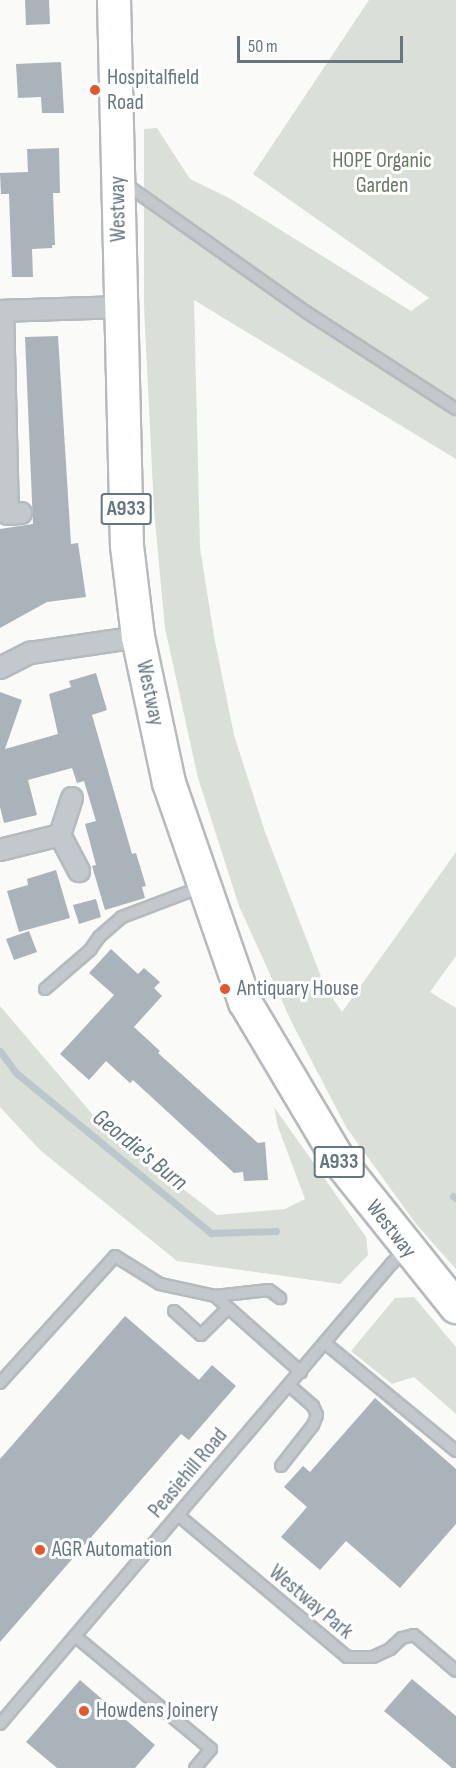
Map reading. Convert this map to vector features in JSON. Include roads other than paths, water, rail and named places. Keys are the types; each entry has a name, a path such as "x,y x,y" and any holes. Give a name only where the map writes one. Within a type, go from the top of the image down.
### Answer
{"main road":[{"name":"Westway","path":"114,0 127,546 138,637 169,783 245,1002 340,1162 407,1249 456,1307"}],"street":[{"path":"21,513 8,514 2,311 121,308"},
{"path":"0,668 30,653 138,637"},
{"path":"72,798 60,835 79,871"},
{"path":"0,850 60,835"}],"lane":[{"path":"118,179 306,312 456,409"},
{"path":"45,989 90,950 99,937 122,917 204,886"},
{"name":"Peasiehill Road","path":"0,1724 392,1263 407,1249"},
{"path":"0,1383 115,1256 160,1284 215,1296 269,1290 280,1298"},
{"path":"215,1296 301,1372"},
{"path":"174,1311 201,1335 228,1308"},
{"path":"324,1343 456,1451"},
{"path":"280,1466 313,1425 317,1415 313,1406 289,1385"},
{"name":"Westway Park","path":"178,1515 347,1657 373,1658 390,1649 402,1638 414,1635 456,1671"},
{"path":"75,1636 212,1749 195,1768"}],"waterway":[{"name":"Geordie's Burn","path":"0,1051 15,1072 211,1233 276,1231"}],"place":[{"name":"Hospitalfield Road","path":"95,90"},
{"name":"Antiquary House","path":"225,989"},
{"name":"AGR Automation","path":"40,1550"},
{"name":"Howdens Joinery","path":"84,1711"}],"park label":[{"name":"HOPE Organic Garden","path":"382,172"}]}
